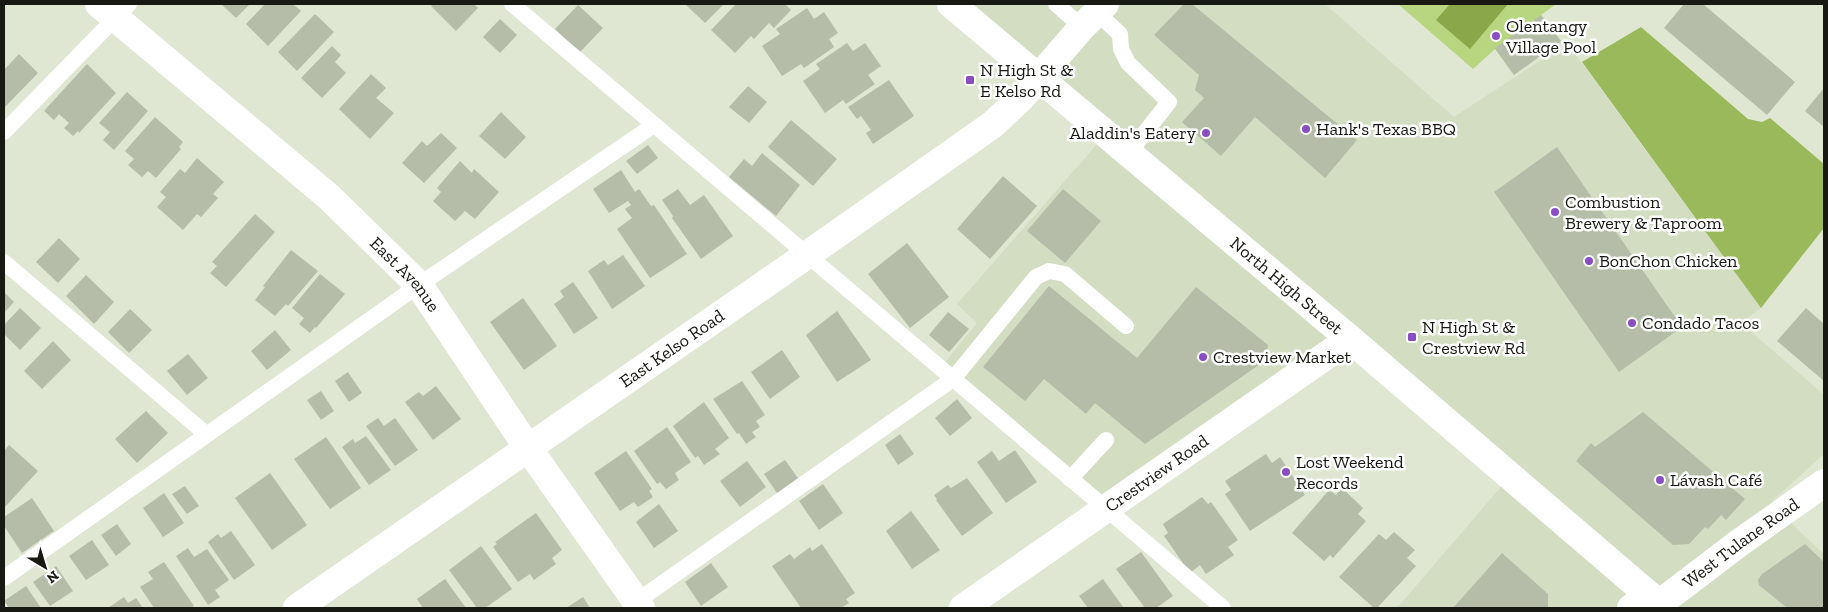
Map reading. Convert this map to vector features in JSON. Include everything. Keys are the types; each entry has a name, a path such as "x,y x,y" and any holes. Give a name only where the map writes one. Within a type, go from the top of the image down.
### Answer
{"street":[{"name":"North High Street","path":"951,4 1350,339 1651,604"},
{"name":"East Avenue","path":"114,8 329,198 420,285 634,606"},
{"name":"East Kelso Road","path":"297,608 992,125 1005,114 1095,15"},
{"name":"Crestview Road","path":"963,608 1350,339"},
{"name":"West Tulane Road","path":"1651,604 1824,483"}],"lane":[{"path":"512,4 1223,608"},
{"path":"1056,4 1095,15 1120,34 1121,49 1128,63 1169,102 1128,154"},
{"path":"4,132 114,8"},
{"path":"4,578 206,434 654,125"},
{"path":"4,262 206,434"},
{"path":"634,606 953,379 1036,277 1048,271 1065,274 1126,326"},
{"path":"1070,479 1106,440"}],"shaded area":[{"path":"955,4 1325,4 1454,117 1567,43 1761,308 1741,323 1824,395 1824,454 1772,501 1797,529 1824,554 1824,608 1397,608 1506,481 1338,341 1112,509 938,371 977,323 957,304 1106,134"},
{"name":"Olentangy Village Pool","path":"1398,4 1556,4 1541,15 1561,41 1514,75 1495,49 1473,69"},
{"path":"1450,4 1508,4 1470,49 1436,20"},
{"path":"1641,27 1748,119 1762,122 1770,118 1824,164 1824,228 1761,308 1582,62"}],"building":[{"path":"221,4 250,4 236,18"},
{"path":"265,4 293,4 301,11 268,46 246,24"},
{"path":"433,4 474,4 478,8 456,31 431,6"},
{"path":"685,4 724,4 705,23"},
{"path":"736,4 785,4 791,10 774,28 769,23 754,39 751,36 735,53 711,30"},
{"path":"1184,4 1192,4 1357,140 1325,178 1255,117 1221,156 1182,122 1204,98 1195,90 1199,75 1154,35"},
{"path":"1684,4 1703,4 1795,82 1767,115 1664,28"},
{"path":"578,5 603,28 579,53 555,29"},
{"path":"807,8 814,19 824,12 838,33 829,39 834,47 804,68 801,64 782,76 762,46 780,34 776,29"},
{"path":"315,14 334,32 297,71 278,52"},
{"path":"1541,15 1561,41 1514,75 1495,48"},
{"path":"500,19 517,35 500,53 483,37"},
{"path":"847,43 853,51 865,43 881,66 868,75 875,84 846,104 843,100 825,113 803,81 820,69 816,64"},
{"path":"332,46 341,55 335,62 346,73 322,98 301,78"},
{"path":"19,54 38,73 5,107 4,70"},
{"path":"87,64 116,93 79,133 78,131 73,136 64,128 69,123 59,114 54,120 44,111"},
{"path":"371,74 386,88 376,98 394,113 370,139 339,109"},
{"path":"889,80 914,116 873,144 866,133 871,130 861,116 857,119 848,107"},
{"path":"748,86 767,102 749,123 729,107"},
{"path":"1824,88 1824,127 1805,111"},
{"path":"127,92 148,111 114,150 103,140 110,132 99,123"},
{"path":"501,112 526,137 505,159 479,136"},
{"path":"155,117 183,142 179,147 181,149 156,178 148,171 142,177 128,165 134,159 125,151"},
{"path":"791,120 837,159 813,186 768,147"},
{"path":"441,133 457,148 424,183 402,163 422,141 427,146"},
{"path":"648,145 658,158 637,174 626,161"},
{"path":"1557,147 1682,327 1619,372 1494,192"},
{"path":"762,153 800,185 776,216 729,177 744,159 752,166"},
{"path":"197,158 224,182 213,194 218,198 201,217 197,214 183,230 157,207 166,197 160,192 180,169 185,173"},
{"path":"460,161 472,173 474,169 499,192 475,219 465,211 455,221 433,201 441,192 437,188"},
{"path":"621,170 635,192 639,189 651,206 654,205 687,254 650,278 617,229 632,218 625,209 631,205 628,201 609,213 593,189"},
{"path":"1003,176 1037,206 990,259 957,229"},
{"path":"678,189 690,205 704,195 733,236 701,259 672,218 673,216 662,200"},
{"path":"1063,189 1101,221 1065,263 1027,231"},
{"path":"255,214 275,232 226,287 210,273 217,266 212,262"},
{"path":"59,238 80,259 58,283 36,262"},
{"path":"907,243 949,297 910,328 868,274"},
{"path":"291,250 318,271 288,306 286,304 275,316 255,300 265,287 263,286"},
{"path":"623,255 645,286 612,309 588,271 604,260 608,265"},
{"path":"320,274 345,294 310,333 299,324 304,318 292,308"},
{"path":"86,275 114,302 94,324 66,296"},
{"path":"573,282 598,318 574,334 554,304 564,297 560,291"},
{"path":"1049,286 1137,358 1196,287 1268,345 1266,360 1145,444 1095,403 1086,414 1044,379 1025,401 983,367"},
{"path":"4,292 14,302 4,313"},
{"path":"523,298 557,346 524,370 490,322"},
{"path":"20,308 41,328 20,350 4,334 4,325"},
{"path":"1806,308 1824,324 1824,381 1777,341"},
{"path":"130,309 152,330 129,353 108,332"},
{"path":"837,311 871,360 837,382 806,335"},
{"path":"948,312 969,329 949,352 929,335"},
{"path":"275,330 291,350 267,370 251,351"},
{"path":"53,341 71,360 42,389 24,371"},
{"path":"782,350 800,377 770,399 751,372"},
{"path":"188,354 208,378 187,395 167,371"},
{"path":"348,372 362,393 349,402 335,381"},
{"path":"742,381 765,415 756,421 760,427 752,432 756,437 746,444 713,399"},
{"path":"436,386 461,419 433,440 405,402 419,392 423,396"},
{"path":"321,391 334,411 321,420 307,400"},
{"path":"957,399 972,418 950,436 935,418"},
{"path":"704,402 729,438 715,449 720,454 704,465 698,456 695,458 673,426"},
{"path":"146,411 168,433 137,463 115,439"},
{"name":"Lávash Café","path":"1643,412 1745,499 1726,520 1721,515 1708,529 1705,527 1689,544 1673,545 1576,461 1591,443 1595,447"},
{"path":"378,418 384,426 395,418 418,450 395,466 366,426"},
{"path":"667,427 691,462 675,473 679,480 666,489 660,482 657,484 634,451"},
{"path":"900,434 914,454 898,465 885,445"},
{"path":"366,436 391,470 369,485 342,447 353,439 355,443"},
{"path":"326,437 361,488 330,509 294,459"},
{"path":"9,445 38,471 4,508 4,451"},
{"path":"1015,450 1037,482 1006,503 977,462 992,451 999,461"},
{"path":"626,451 652,489 649,491 653,497 638,507 634,502 620,511 594,473"},
{"path":"1266,454 1272,463 1280,457 1305,495 1250,531 1225,494 1231,490 1225,481"},
{"path":"785,460 800,481 779,496 764,474"},
{"path":"747,461 766,487 740,507 720,481"},
{"path":"270,473 307,525 272,550 235,498"},
{"path":"967,478 993,513 962,536 934,495 948,485 951,488"},
{"path":"823,484 843,513 819,530 799,501"},
{"path":"185,486 199,506 187,514 172,494"},
{"path":"1342,488 1363,508 1358,514 1366,521 1333,558 1330,555 1324,561 1292,533 1329,490 1336,495"},
{"path":"164,493 184,523 163,537 143,508"},
{"path":"1202,497 1208,504 1211,502 1238,540 1228,547 1234,555 1206,574 1200,565 1190,573 1164,536 1168,533 1163,524"},
{"path":"32,498 54,531 22,553 4,526 4,517"},
{"path":"659,504 678,531 654,548 636,522"},
{"path":"911,511 940,550 912,569 886,531"},
{"path":"536,513 562,550 552,558 556,564 534,580 530,574 518,582 493,547 497,544 495,542"},
{"path":"117,524 131,544 116,556 101,535"},
{"path":"231,531 255,565 234,580 208,542 218,534 221,538"},
{"path":"1394,532 1415,550 1407,558 1416,566 1377,608 1374,608 1339,577 1379,534 1386,540"},
{"path":"92,540 109,565 86,580 69,556"},
{"path":"822,544 855,593 846,599 849,603 841,608 801,608 772,566 790,554 794,559 810,547 812,551"},
{"path":"1805,544 1824,562 1824,608 1787,608 1759,585 1758,580 1762,574"},
{"path":"481,546 512,589 485,608 477,608 449,570"},
{"path":"188,548 194,557 207,549 229,580 215,590 220,597 208,605 176,556"},
{"path":"1141,552 1173,596 1156,608 1145,608 1116,569"},
{"path":"1502,553 1548,594 1548,608 1453,608"},
{"path":"164,562 194,606 190,608 154,608 140,587 153,579 148,572"},
{"path":"711,563 728,587 701,606 685,582"},
{"path":"56,566 73,591 50,606 33,582"},
{"path":"445,579 466,608 423,608 417,599"},
{"path":"1103,579 1124,608 1088,608 1079,596"},
{"path":"26,586 41,608 9,608 4,601"},
{"path":"124,597 128,603 136,598 143,608 108,608"},
{"path":"583,597 590,608 566,608"}],"place":[{"name":"Olentangy Village Pool","path":"1496,36"},
{"name":"N High St & E Kelso Rd","path":"970,80"},
{"name":"Hank's Texas BBQ","path":"1306,129"},
{"name":"Aladdin's Eatery","path":"1206,133"},
{"name":"Combustion Brewery & Taproom","path":"1555,212"},
{"name":"BonChon Chicken","path":"1589,261"},
{"name":"Condado Tacos","path":"1632,323"},
{"name":"N High St & Crestview Rd","path":"1412,337"},
{"name":"Crestview Market","path":"1203,357"},
{"name":"Lost Weekend Records","path":"1286,472"},
{"name":"Lávash Café","path":"1660,480"}]}
